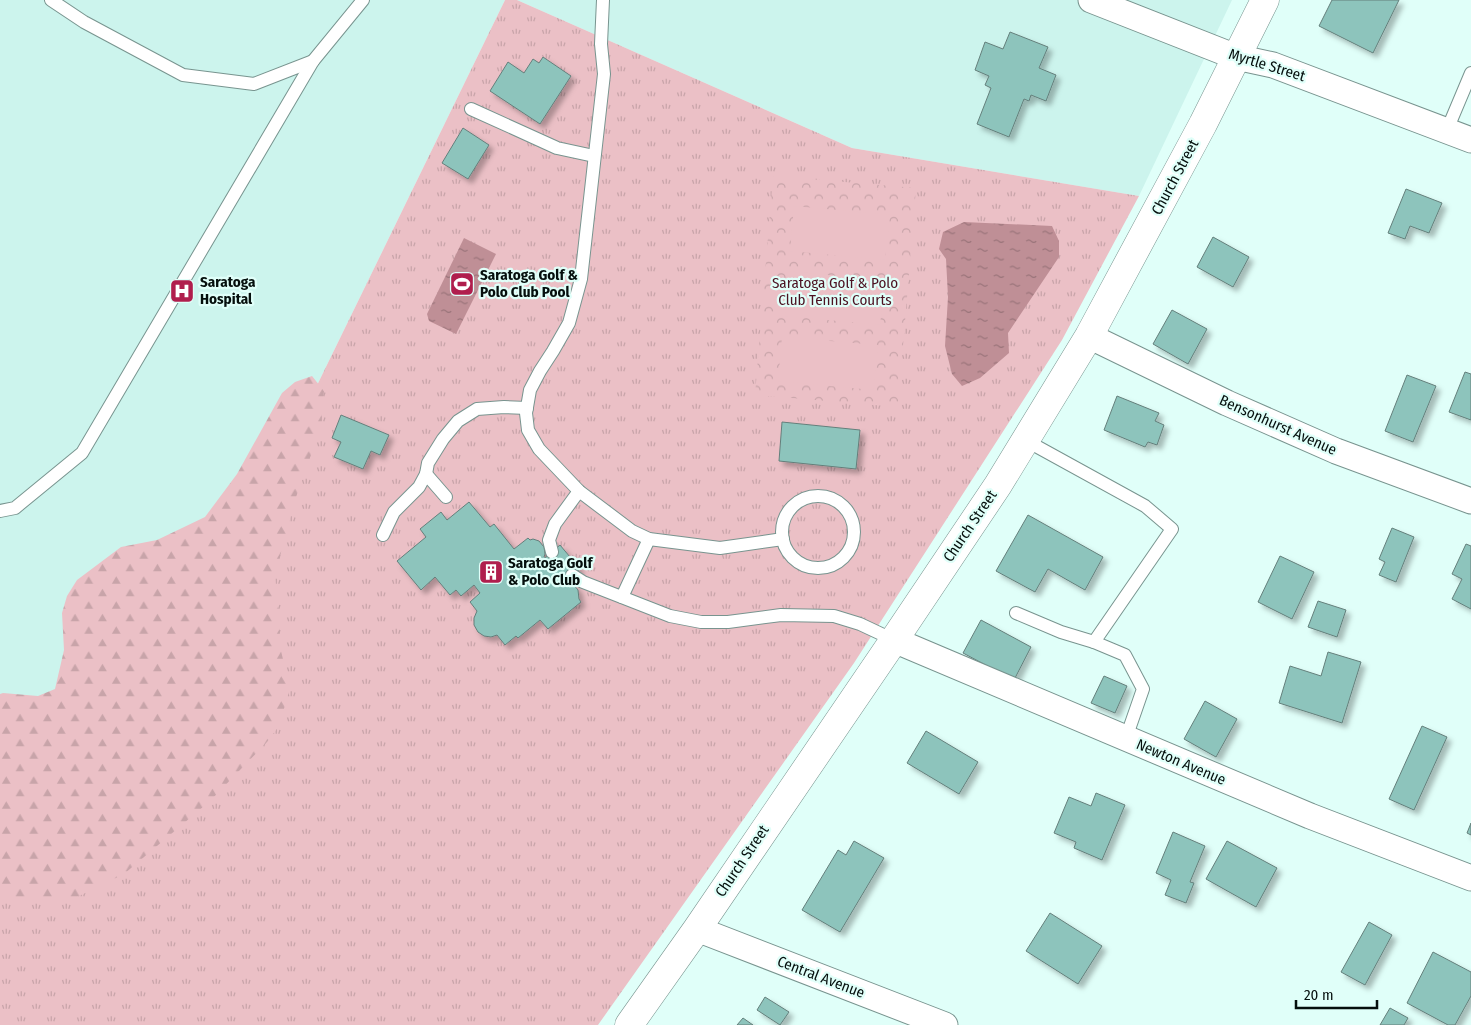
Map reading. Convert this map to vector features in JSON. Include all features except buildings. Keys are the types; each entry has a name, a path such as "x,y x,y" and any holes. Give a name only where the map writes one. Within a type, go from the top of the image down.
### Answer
{"main road":[{"name":"Church Street","path":"629,1025 697,929 998,485 1090,336 1203,124 1265,0"}],"street":[{"name":"Myrtle Street","path":"1091,0 1236,57 1273,64 1471,140"},
{"name":"Bensonhurst Avenue","path":"1090,336 1228,403 1336,451 1471,501"},
{"name":"Newton Avenue","path":"894,640 1310,816 1471,878"},
{"name":"Central Avenue","path":"697,929 945,1025"}],"lane":[{"path":"51,0 84,22 183,75 254,84 313,61"},
{"path":"0,511 15,508 82,453 313,61 363,0"},
{"path":"603,0 601,44 604,74 581,279 569,323 530,390 526,413 528,430 539,449 579,491 632,531 649,539 720,548 783,539"},
{"path":"1447,130 1471,73"},
{"path":"471,109 557,148 594,156"},
{"path":"383,535 394,512 419,487 426,474 428,463 442,439 458,421 477,409 504,406 527,408"},
{"path":"1025,440 1145,506 1172,529 1094,642"},
{"path":"426,474 446,497"},
{"path":"552,552 549,540 555,524 579,491"},
{"path":"818,496 830,498 841,504 849,513 854,525 854,538 850,550 842,560 832,566 807,567 796,560 788,551 783,539 783,527 787,515 795,505 805,498 818,496"},
{"path":"622,597 649,539"},
{"path":"572,575 583,582 670,616 701,622 728,622 781,615 834,616 860,624 894,640"},
{"path":"1016,613 1061,632 1094,642 1125,655 1143,689 1126,738"}],"shaded area":[{"name":"Saratoga Hospital","path":"0,0 505,0 221,582 0,773"},
{"path":"517,0 1232,0 1139,196 852,148"}],"green space":[{"name":"Saratoga Golf & Polo Club","path":"505,0 517,0 852,148 1139,196 1062,340 854,663 598,1025 0,1025 0,773 221,582"},
{"name":"Saratoga Golf & Polo Club Tennis Courts","path":"773,176 916,188 898,407 755,395"},
{"path":"794,206 890,215 885,260 790,251"},
{"path":"789,271 885,281 880,325 785,316"},
{"path":"782,337 878,345 873,390 778,381"},
{"path":"312,376 324,391 320,429 295,500 275,575 281,651 290,688 279,726 267,742 210,801 124,874 73,899 14,898 0,895 0,694 38,696 55,689 64,650 62,613 67,596 77,580 121,547 157,540 205,517 237,474 282,393 295,382"}],"water":[{"path":"964,222 1052,226 1059,241 1059,257 1008,333 1009,353 980,378 962,386 952,374 945,346 948,297 946,259 939,249 943,232"},
{"name":"Saratoga Golf & Polo Club Pool","path":"464,238 496,254 456,334 429,321 427,314"}],"place":[{"name":"Saratoga Golf & Polo Club Pool","path":"462,284"},
{"name":"Saratoga Hospital","path":"182,291"},
{"name":"Saratoga Golf & Polo Club","path":"491,572"}]}
